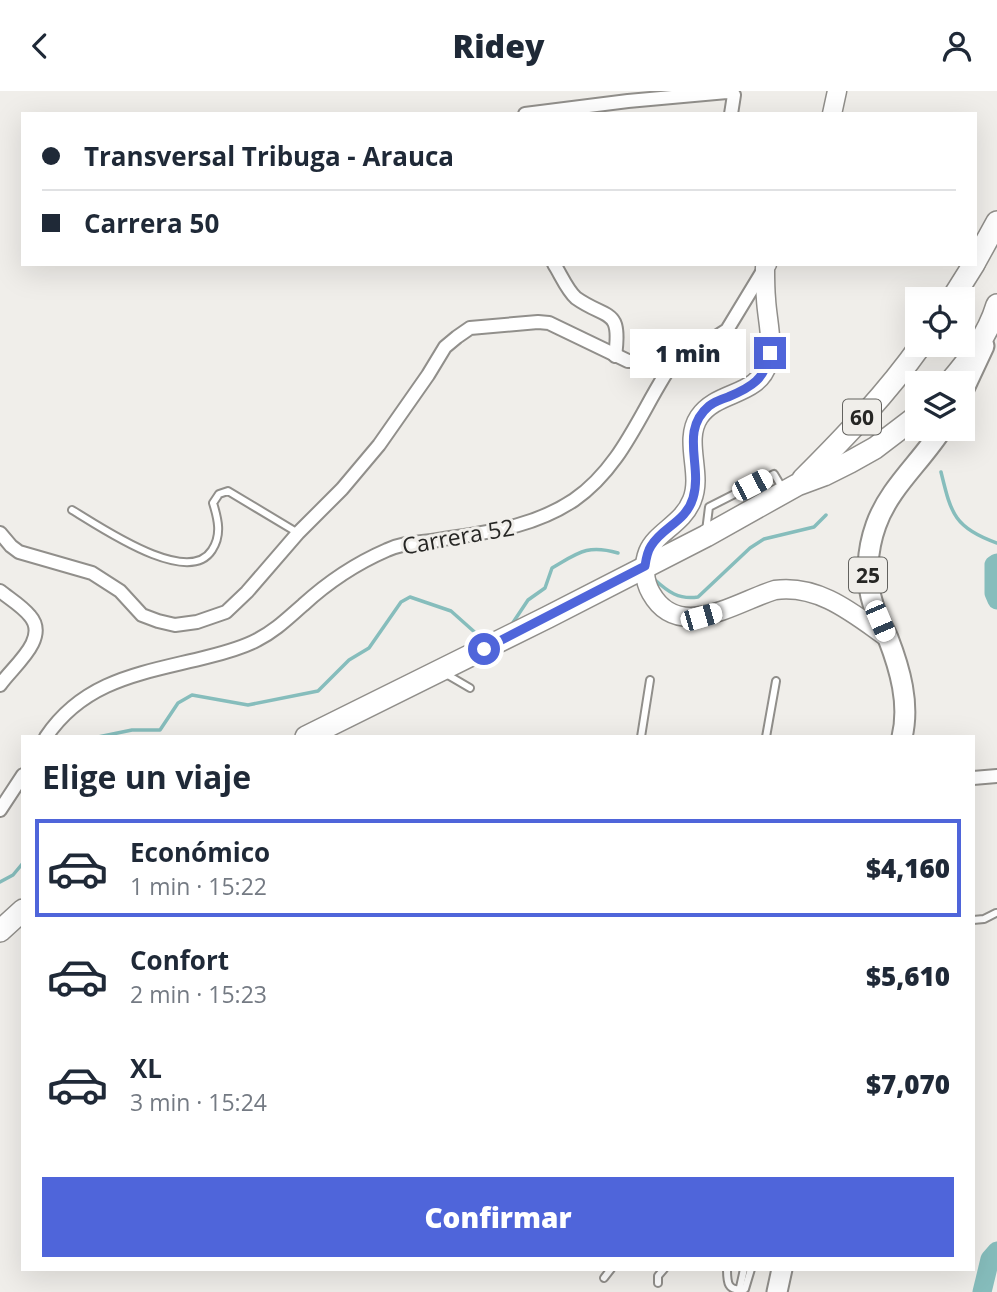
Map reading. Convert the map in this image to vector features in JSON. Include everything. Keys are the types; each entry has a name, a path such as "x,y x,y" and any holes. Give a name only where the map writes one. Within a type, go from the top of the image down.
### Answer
{"highway":[{"path":"977,258 997,222"},
{"path":"959,287 972,266"},
{"path":"958,371 976,348 994,314"},
{"name":"60","path":"791,489 840,443 911,357"},
{"name":"60","path":"310,735 706,536 791,489 850,462 905,425"},
{"path":"0,931 21,912"}],"main road":[{"path":"832,112 837,91"},
{"path":"766,266 765,297 770,353 768,364 752,386 711,404 699,417 693,444 694,495 688,509 677,522 652,543 647,553 646,582 655,600 674,614 686,617 701,617 763,594 788,589 800,590 827,599 850,611 888,638"},
{"path":"973,371 994,314"},
{"name":"25","path":"902,735 905,708 902,686 888,638 873,604 868,567 875,528 886,502 933,441"},
{"path":"777,1292 782,1271"}],"street":[{"path":"541,112 727,92 734,95 731,112"},
{"path":"555,266 572,294 612,319 618,338 615,356"},
{"path":"0,533 19,552 92,573 120,591 142,615 175,625 197,622 226,613 342,489 379,445 445,348 470,328 549,323 628,361 638,362 678,355 727,330 766,266"},
{"name":"Carrera 52","path":"47,735 80,699 102,686 137,674 223,653 255,641 277,628 327,585 387,549 408,543 521,526 573,500 601,477 624,447 664,374 678,355"},
{"path":"0,591 29,615 35,627 35,637 32,647 0,685"},
{"path":"905,708 911,735"},
{"path":"975,778 997,776"},
{"path":"0,810 21,778"}],"lane":[{"path":"72,510 145,551 173,562 199,561 210,554 218,539 218,518 213,503 219,494 228,491 299,533"},
{"path":"441,671 470,688"},
{"path":"641,735 650,680"},
{"path":"766,735 776,681"},
{"path":"975,921 996,913"},
{"path":"604,1277 609,1271"},
{"path":"658,1283 658,1276 662,1271"},
{"path":"727,1271 727,1283 731,1289 739,1292 745,1289 750,1271"},
{"path":"739,1292 744,1271"}],"waterway":[{"path":"941,472 952,509 963,525 997,543"},
{"path":"654,579 674,594 698,597 750,548 764,539 814,527 826,515"},
{"path":"512,624 528,600 545,588 552,568 583,551 598,549 618,553"},
{"path":"997,563 994,565 994,593 997,600"},
{"path":"108,735 132,730 160,730 178,703 192,695 248,705 318,691 349,660 369,648 401,602 410,597 451,611 479,636 488,636"},
{"path":"0,882 13,875 21,865"},
{"path":"982,1292 990,1259 997,1251"}],"route":[{"path":"484,649 645,566 652,543 677,522 688,509 694,495 693,444 699,417 711,404 752,386 765,371 770,353"}]}
